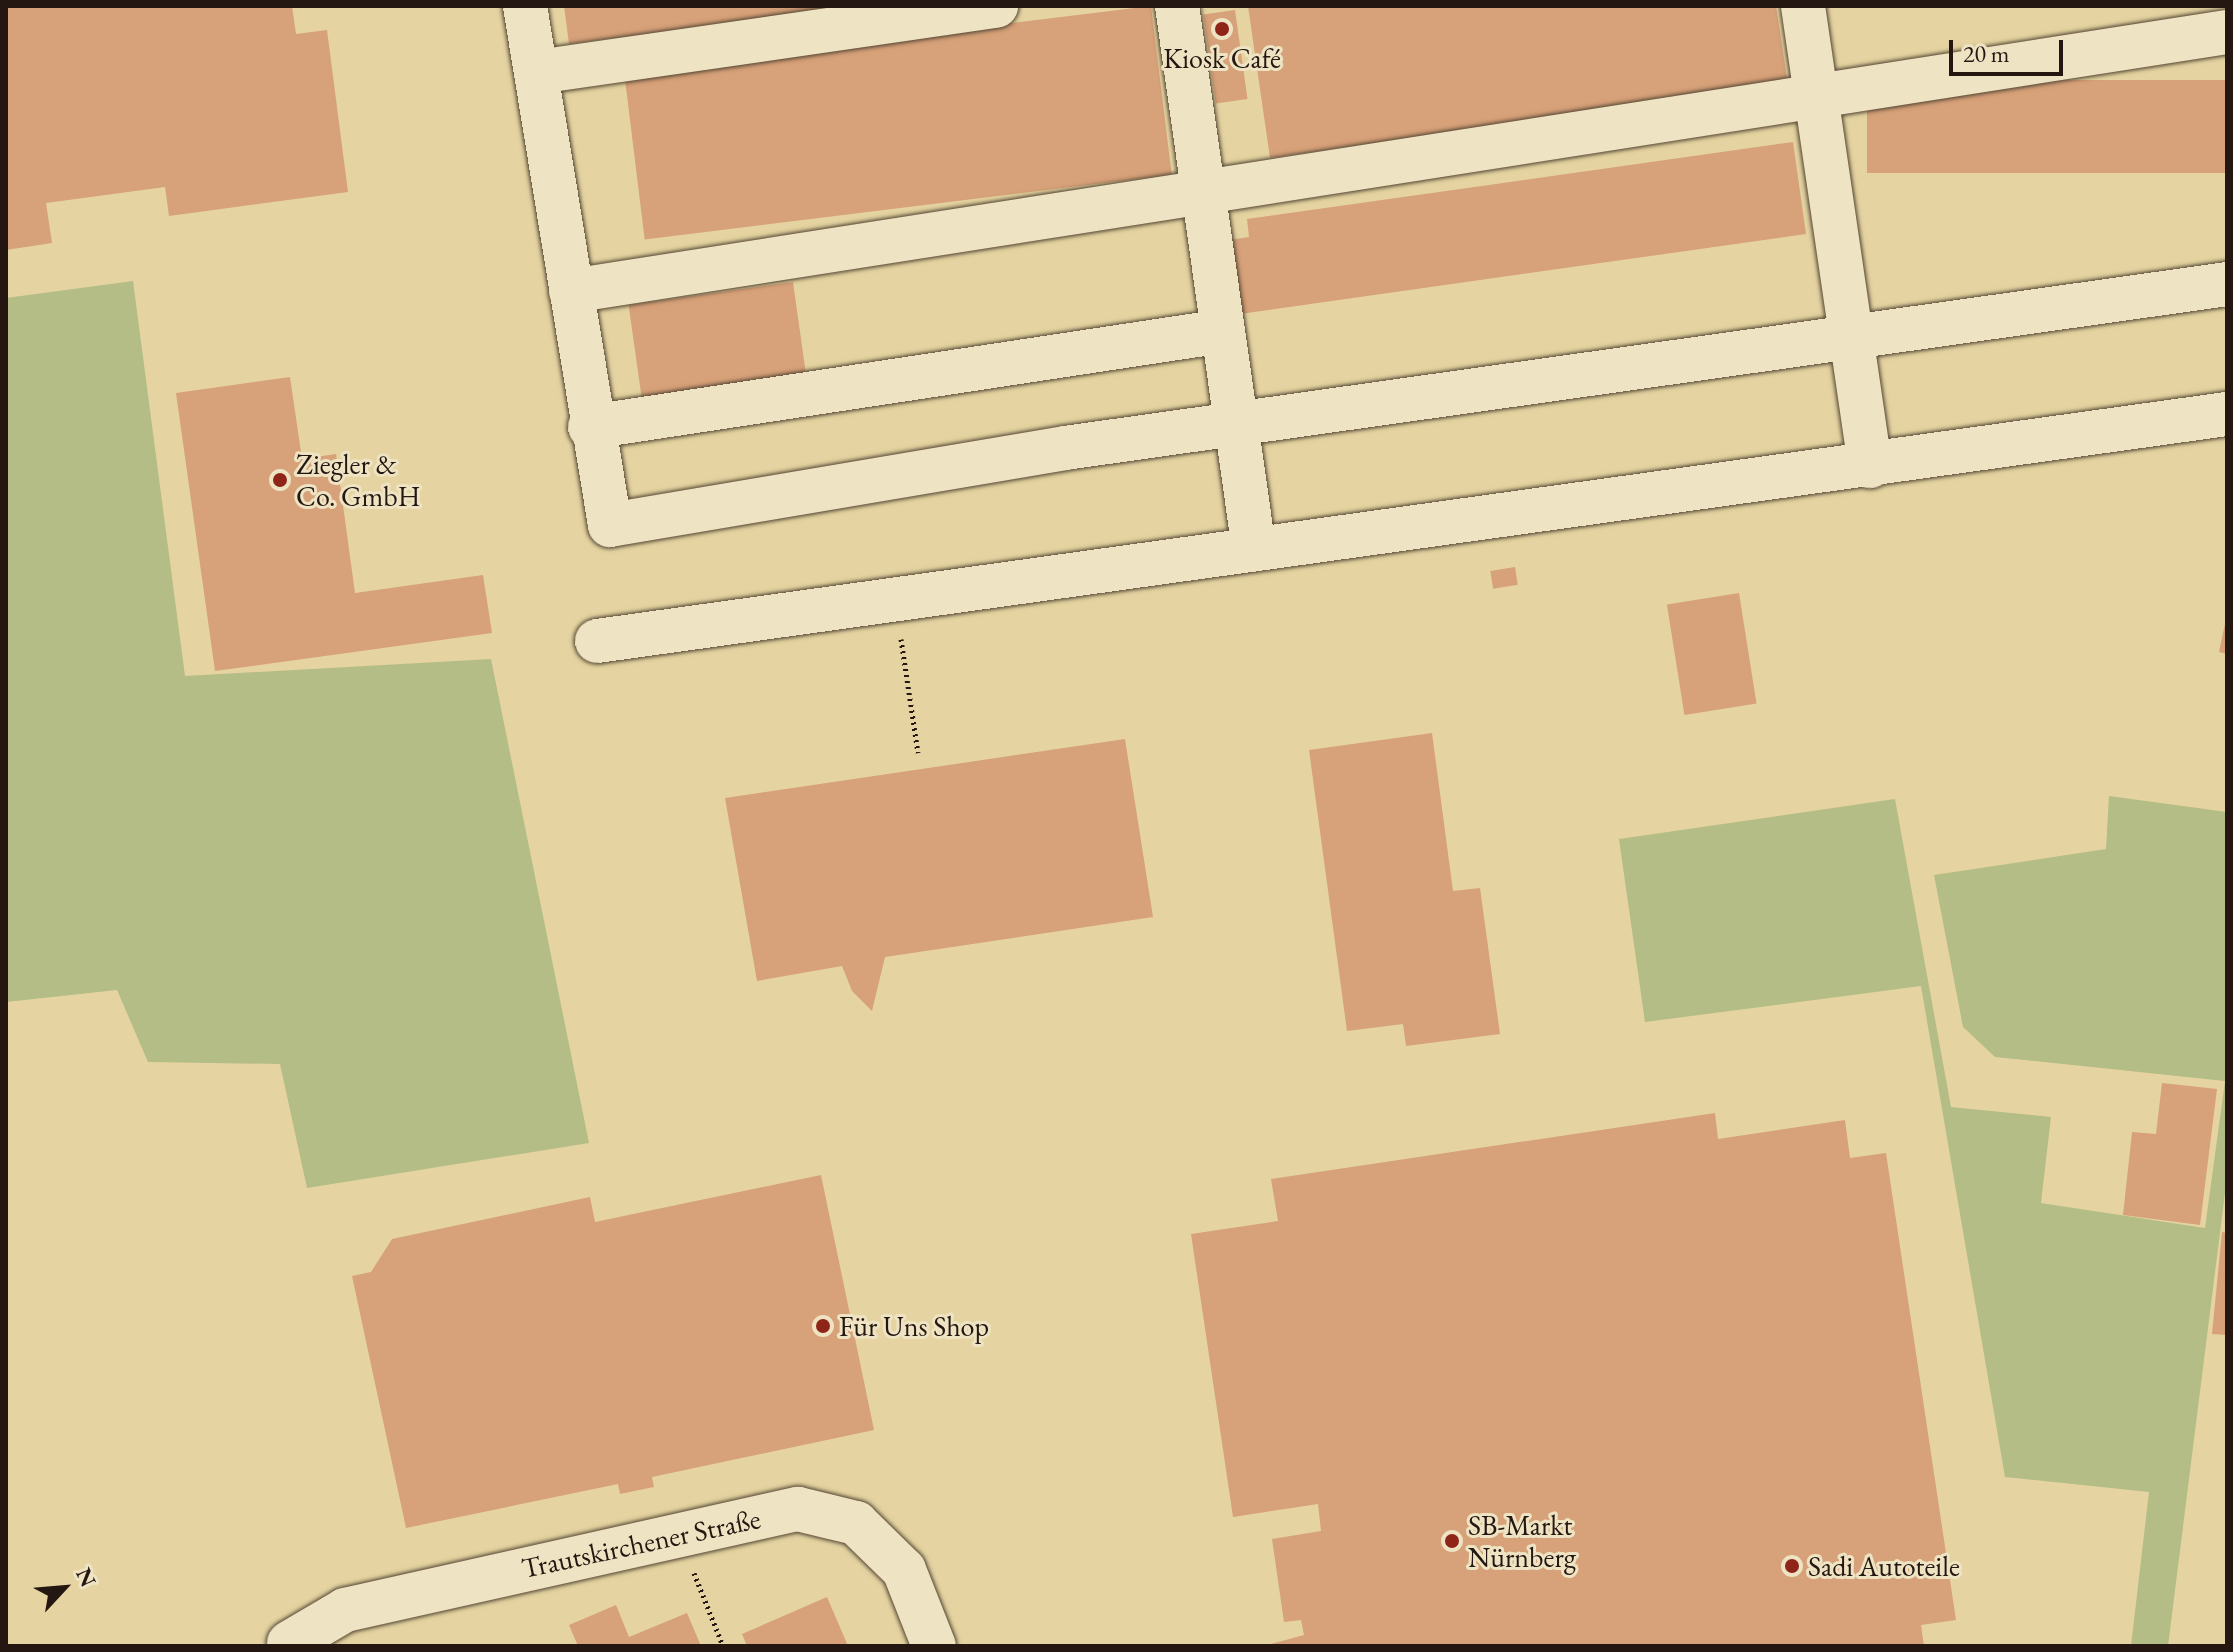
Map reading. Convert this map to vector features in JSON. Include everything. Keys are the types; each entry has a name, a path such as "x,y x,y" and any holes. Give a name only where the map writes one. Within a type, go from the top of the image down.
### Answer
{"street":[{"path":"525,6 590,427 610,525 1235,423 2227,284"},
{"path":"537,72 996,6"},
{"path":"1177,6 1254,550"},
{"path":"1803,6 1819,94 1870,466"},
{"path":"571,291 1202,189 2227,32"},
{"path":"590,427 1223,331"},
{"path":"597,641 2227,414"},
{"name":"Trautskirchener Straße","path":"289,1643 345,1610 678,1533 798,1509 856,1523 904,1570 934,1646"}],"path":[{"path":"895,599 918,753"},
{"path":"678,1533 723,1646"}],"green space":[{"path":"133,281 185,676 491,659 589,1143 307,1188 280,1064 148,1062 117,990 6,1002 6,298"},
{"path":"2109,796 2227,812 2227,1177 2168,1646 2131,1646 2149,1492 2005,1477 1921,986 1645,1022 1619,839 1895,799 1951,1107 2051,1117 2041,1203 2205,1228 2225,1081 1995,1057 1963,1027 1934,875 2106,849"}],"building":[{"path":"6,6 292,6 296,34 327,30 348,192 169,216 165,187 46,203 52,243 6,250"},
{"path":"564,6 848,6 848,8 569,44"},
{"path":"1151,6 1172,175 645,239 624,71"},
{"path":"1248,6 1776,6 1788,85 1270,158"},
{"path":"1235,10 1248,99 1216,104 1203,14"},
{"path":"1867,80 2227,80 2227,173 1867,173"},
{"path":"1793,142 1806,234 1233,315 1223,241 1249,237 1247,219"},
{"path":"793,282 806,378 642,401 629,305"},
{"path":"290,377 302,459 336,454 355,593 483,575 492,633 215,671 176,393"},
{"path":"1515,567 1518,585 1493,589 1490,571"},
{"path":"1739,593 1757,704 1684,715 1667,604"},
{"path":"2227,619 2227,654 2219,652"},
{"path":"1432,733 1453,891 1480,888 1500,1034 1406,1046 1403,1024 1347,1031 1309,750"},
{"path":"1125,739 1153,917 885,957 872,1011 852,991 842,966 757,981 725,798"},
{"path":"2162,1083 2217,1089 2200,1225 2123,1215 2132,1132 2156,1134"},
{"path":"1715,1113 1718,1139 1845,1120 1850,1158 1886,1153 1956,1620 1921,1625 1924,1646 1264,1646 1304,1635 1301,1620 1284,1622 1272,1539 1321,1531 1318,1504 1233,1517 1191,1234 1278,1221 1271,1179"},
{"path":"821,1175 874,1430 652,1477 654,1487 620,1494 618,1484 406,1528 352,1276 371,1272 392,1239 590,1197 595,1222"},
{"path":"2222,1232 2227,1233 2227,1335 2212,1334"},
{"path":"827,1597 848,1646 747,1646 742,1634"},
{"path":"616,1605 629,1637 687,1613 701,1646 578,1646 569,1625"}],"place":[{"name":"Kiosk Café","path":"1222,29"},
{"name":"Ziegler & Co. GmbH","path":"280,480"},
{"name":"Für Uns Shop","path":"823,1326"},
{"name":"SB-Markt Nürnberg","path":"1452,1541"},
{"name":"Sadi Autoteile","path":"1792,1566"}]}
